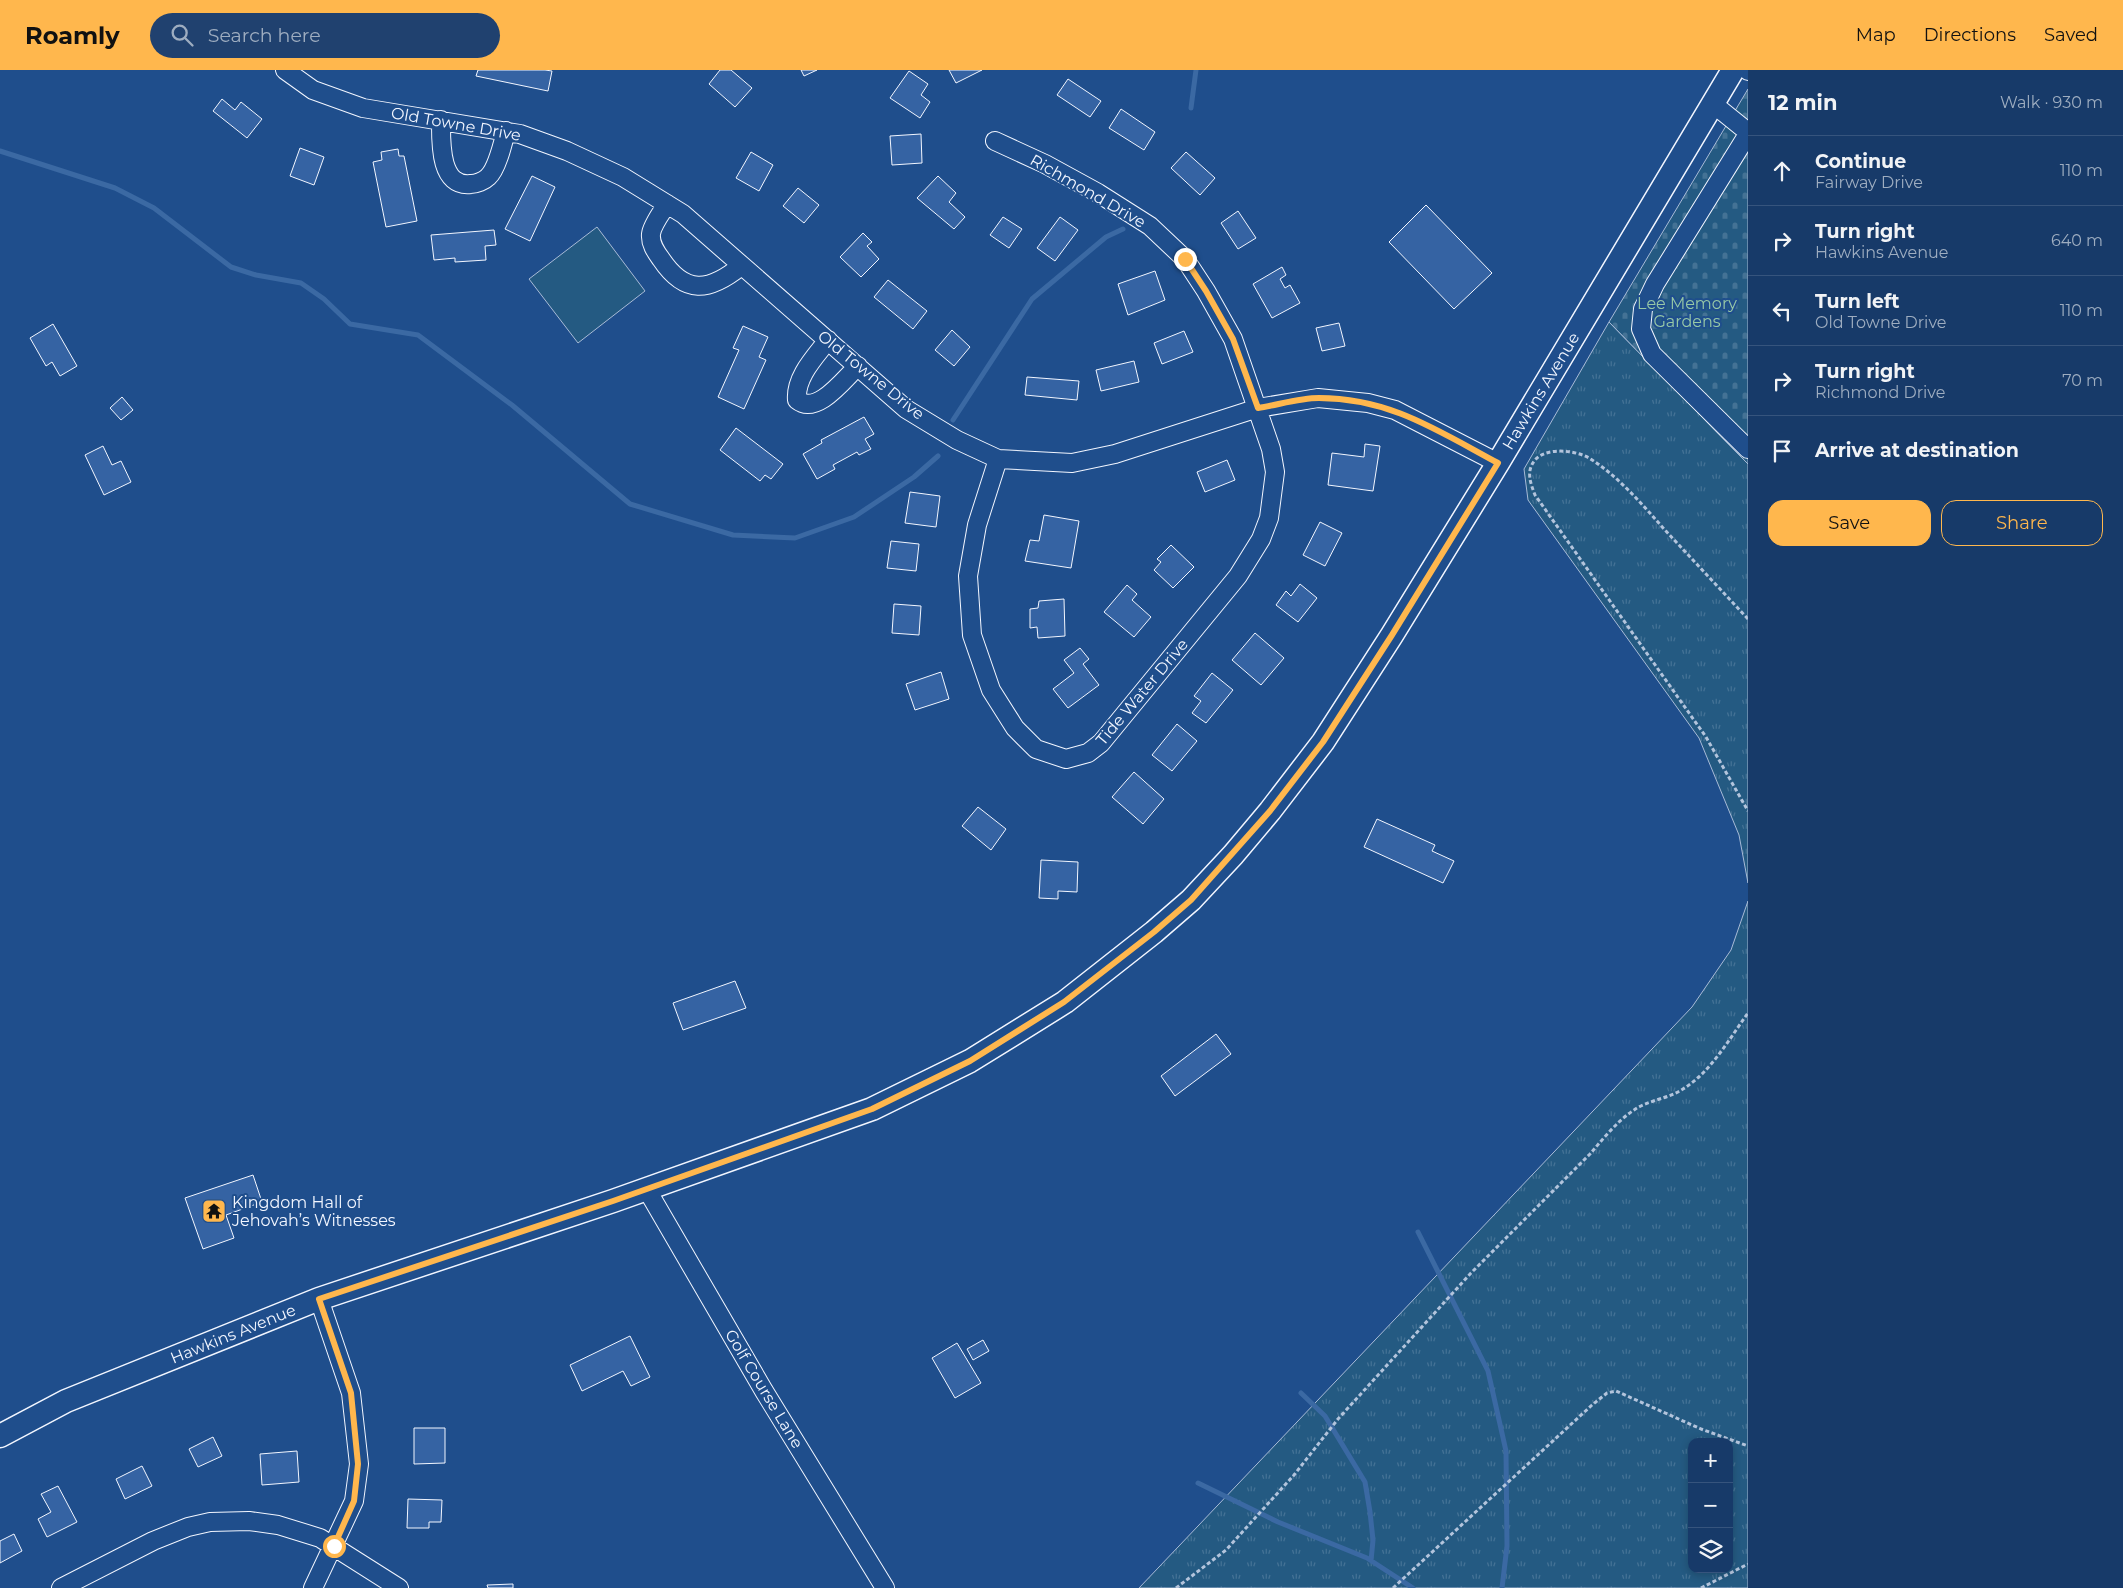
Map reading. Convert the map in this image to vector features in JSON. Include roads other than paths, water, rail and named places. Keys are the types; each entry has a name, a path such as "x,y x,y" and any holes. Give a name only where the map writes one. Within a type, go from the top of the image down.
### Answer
{"main road":[{"name":"Hawkins Avenue","path":"0,1436 66,1401 319,1299 613,1201 872,1109 970,1061 1064,1002 1154,932 1191,900 1233,855 1270,811 1323,742 1392,635 1498,463 1733,70"}],"street":[{"name":"Old Towne Drive","path":"285,70 313,90 363,108 520,134 567,151 623,177 683,214 906,409 957,440 998,458 1072,463 1115,454 1258,408 1318,398 1368,403 1395,410 1498,463"},
{"path":"1712,103 1748,133 1655,284 1643,309 1641,329 1652,354 1748,448"},
{"path":"442,120 441,141 444,163 452,179 465,185 476,184 489,177 500,153 506,131"},
{"name":"Richmond Drive","path":"995,141 1045,164 1105,198 1150,226 1185,259 1206,291 1233,339 1258,408"},
{"path":"667,204 651,234 653,248 663,263 682,282 697,287 712,284 741,266"},
{"path":"828,340 807,367 798,385 797,400 803,404 813,405 824,399 858,366"},
{"name":"Tide Water Drive","path":"998,458 977,525 968,576 972,635 991,690 1015,728 1036,749 1066,759 1088,753 1102,743 1238,576 1261,539 1269,518 1275,472 1271,449 1258,408"},
{"name":"Golf Course Lane","path":"646,1188 764,1391 885,1588"},
{"path":"314,1588 354,1501 358,1464 351,1393 319,1299"},
{"path":"61,1588 153,1541 188,1528 210,1522 249,1521 278,1525 320,1538 400,1588"}],"waterway":[{"path":"1191,108 1196,70"},
{"path":"0,151 115,188 154,208 231,267 256,275 301,283 324,299 350,324 418,335 512,405 630,504 733,535 795,538 854,517 914,477 938,456"},
{"path":"953,420 1032,299 1106,237 1123,229"},
{"path":"1418,1232 1488,1371 1506,1451 1507,1546 1502,1588"},
{"path":"1301,1393 1325,1416 1365,1482 1373,1540 1371,1561"},
{"path":"1198,1483 1278,1522 1367,1558 1413,1588"}],"place":[{"name":"Kingdom Hall of Jehovah’s Witnesses","path":"214,1211"}],"park label":[{"name":"Lee Memory Gardens","path":"1687,312"}]}
